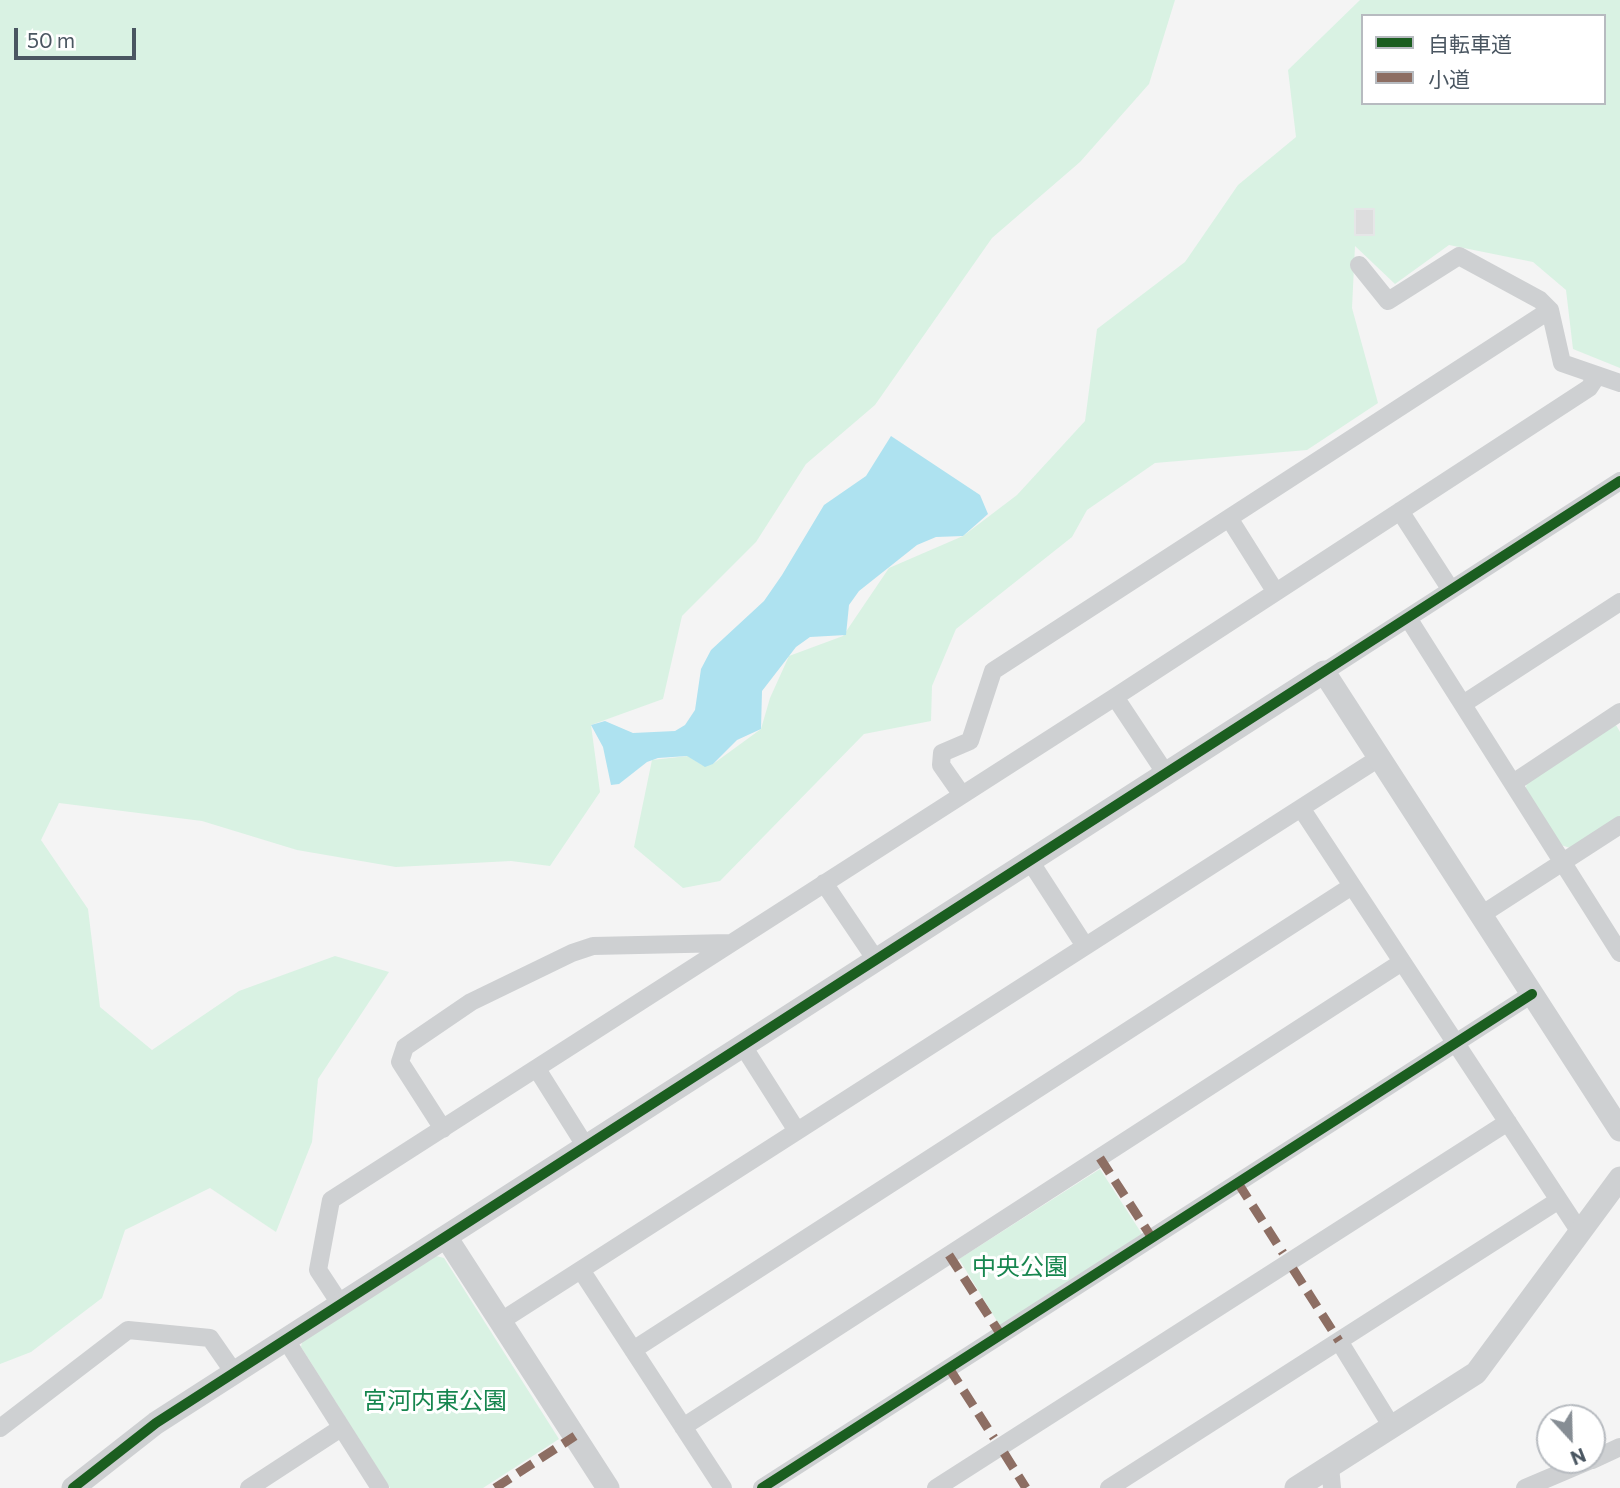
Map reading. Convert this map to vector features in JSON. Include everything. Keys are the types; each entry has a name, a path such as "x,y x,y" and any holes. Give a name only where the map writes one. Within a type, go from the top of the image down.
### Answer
{"street":[{"path":"1359,265 1388,301 1459,256 1540,300 1550,310 1562,363 1620,383"},
{"path":"962,795 941,765 942,753 970,741 993,671 1550,310"},
{"path":"341,1305 318,1270 331,1200 1115,697 1589,388 1597,376"},
{"path":"73,1488 156,1423 1620,481"},
{"path":"1400,511 1451,590"},
{"path":"1228,518 1275,591"},
{"path":"1463,704 1620,602"},
{"path":"1408,618 1617,943"},
{"path":"1324,672 1620,1130"},
{"path":"1115,697 1166,774"},
{"path":"1513,783 1620,712"},
{"path":"501,1321 1379,758"},
{"path":"1301,808 1580,1232"},
{"path":"1481,915 1620,825"},
{"path":"1030,861 1085,946"},
{"path":"824,883 876,961"},
{"path":"633,1350 1352,886"},
{"path":"443,1129 400,1062 405,1047 471,1002 572,953 593,946 730,943"},
{"path":"683,1427 1402,962"},
{"path":"762,1488 1532,994"},
{"path":"743,1046 797,1131"},
{"path":"537,1069 586,1147"},
{"path":"936,1488 1508,1122"},
{"path":"1297,1488 1331,1477 1392,1427 1476,1373 1619,1181"},
{"path":"1109,1488 1559,1200"},
{"path":"446,1237 608,1488"},
{"path":"581,1270 723,1488"},
{"path":"0,1428 128,1330 211,1338 235,1374"},
{"path":"286,1340 380,1488"},
{"path":"1339,1341 1392,1427"},
{"path":"249,1488 341,1427"},
{"path":"1525,1488 1558,1474"}],"green space":[{"path":"0,0 1175,0 1149,84 1080,162 992,238 875,405 806,464 756,542 682,616 663,699 591,725 600,792 550,866 511,861 396,867 297,850 202,821 59,803 41,840 88,909 100,1007 152,1050 239,991 335,956 389,972 318,1079 312,1142 276,1232 210,1188 125,1230 102,1298 31,1352 0,1364"},
{"path":"1360,0 1620,0 1620,368 1573,349 1566,290 1533,262 1449,245 1395,284 1355,246 1352,308 1378,403 1307,450 1155,463 1087,510 1072,537 956,629 932,686 931,721 864,734 720,881 683,888 634,847 652,760 688,756 702,765 713,764 761,729 770,698 789,656 843,636 889,568 963,536 1017,495 1085,421 1097,329 1185,262 1238,185 1296,137 1288,70"},
{"path":"1616,725 1620,732 1620,816 1570,848 1558,844 1525,791 1528,779"},
{"name":"中央公園","path":"1100,1169 1142,1234 1000,1326 959,1259"},
{"name":"宮河内東公園","path":"436,1256 444,1258 559,1439 483,1488 390,1488 301,1347 302,1342"}],"water":[{"path":"891,436 980,495 988,514 963,536 936,537 917,545 859,591 849,605 846,635 810,637 796,647 762,691 761,729 737,740 713,764 705,767 687,756 658,758 647,762 619,784 611,785 603,747 591,725 605,721 633,733 675,731 685,725 695,710 701,669 711,650 764,601 824,505 866,476"}],"building":[{"path":"1355,209 1374,209 1374,235 1355,235"}],"marked path":[{"path":"1100,1158 1152,1238"},
{"path":"1238,1183 1283,1253"},
{"path":"949,1255 1001,1335"},
{"path":"1293,1269 1339,1341"},
{"path":"949,1368 994,1438"},
{"path":"495,1488 575,1436"},
{"path":"1004,1453 1026,1488"}],"cycle path":[{"path":"73,1488 156,1423 1620,481"},
{"path":"762,1488 1532,994"}]}
